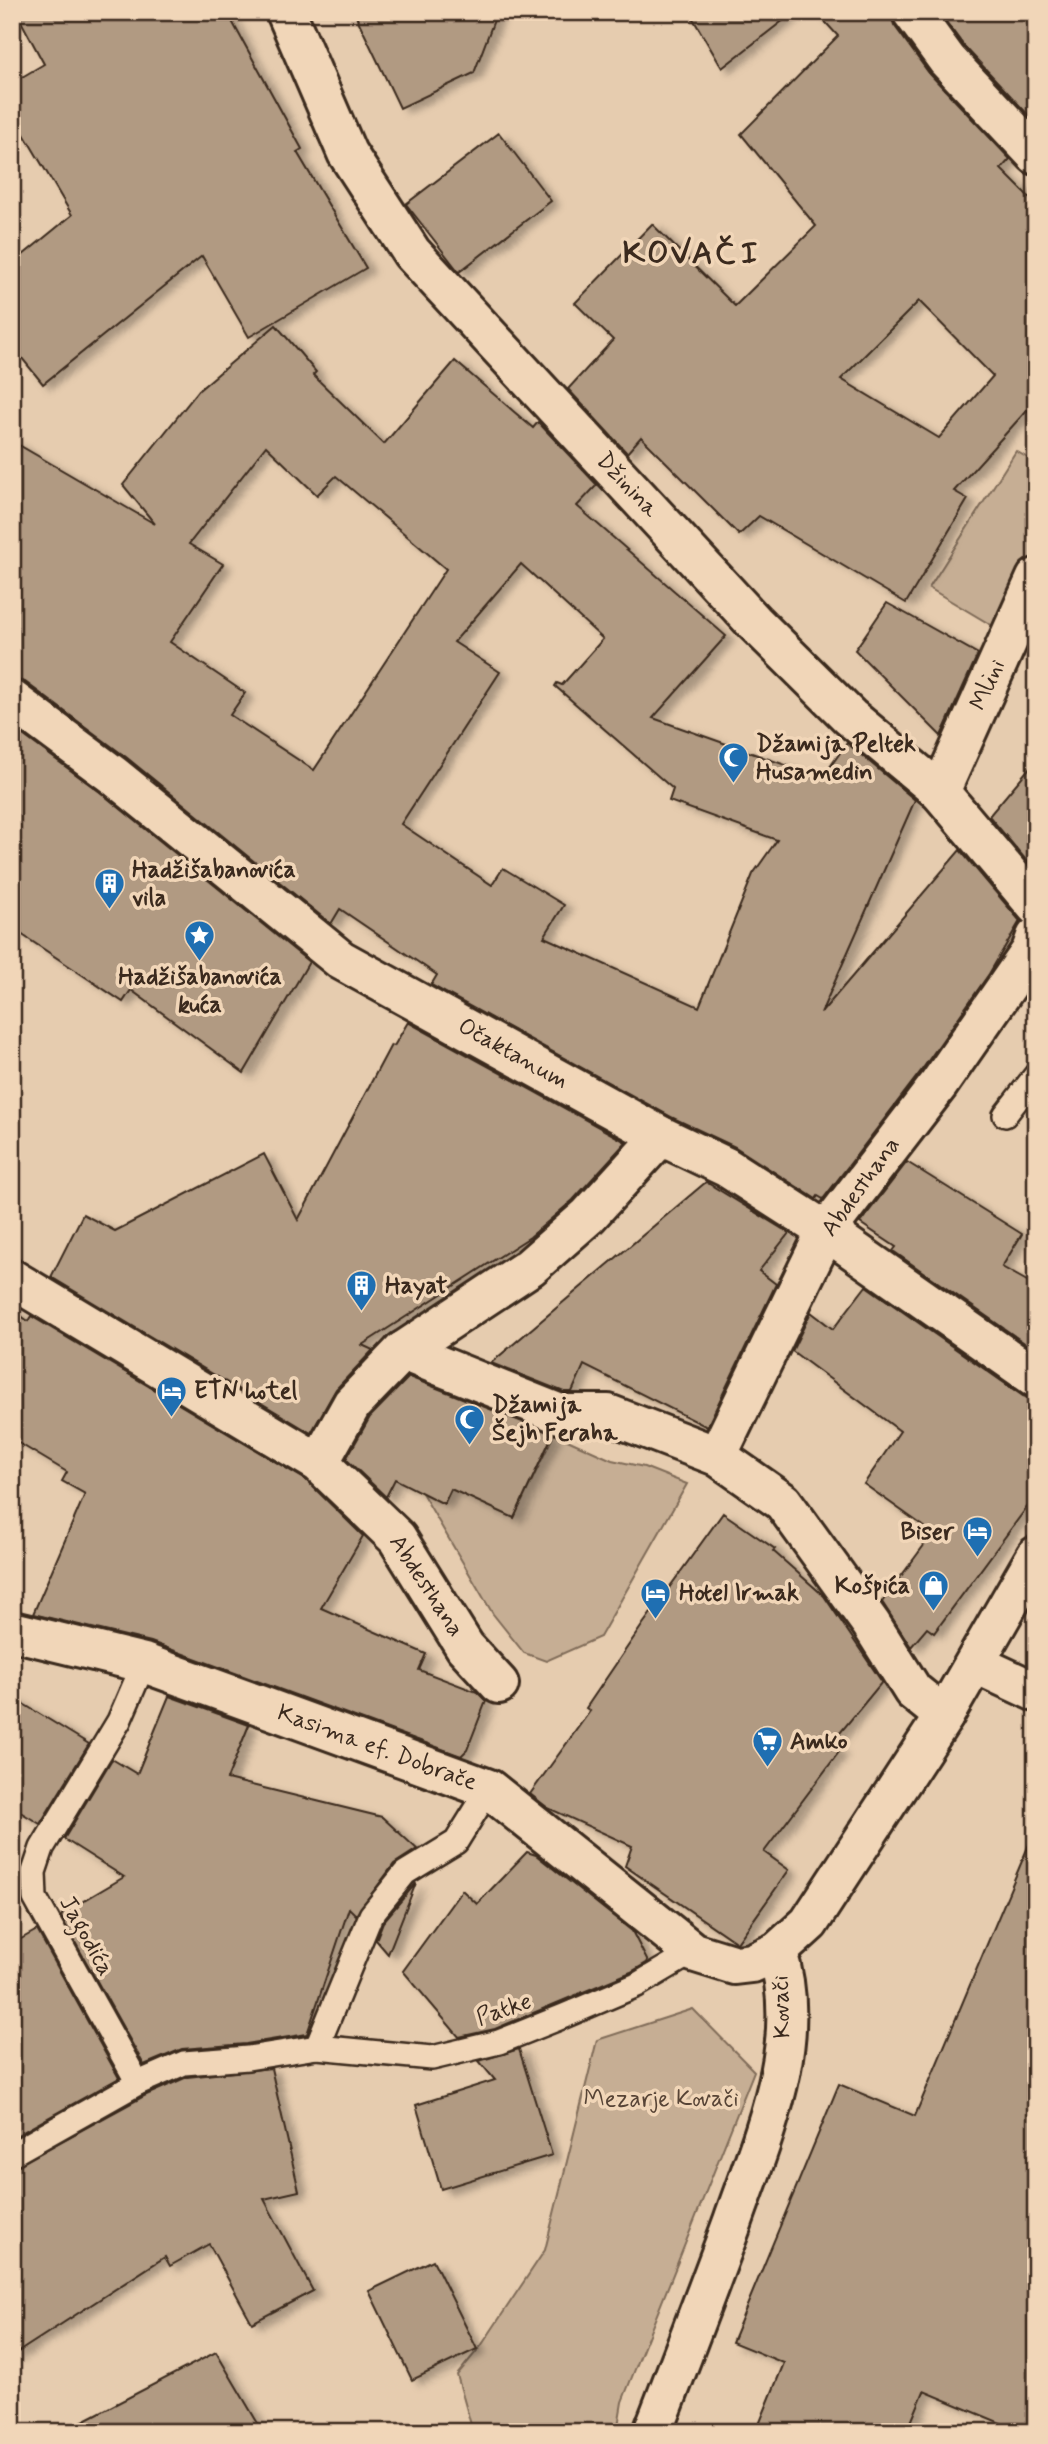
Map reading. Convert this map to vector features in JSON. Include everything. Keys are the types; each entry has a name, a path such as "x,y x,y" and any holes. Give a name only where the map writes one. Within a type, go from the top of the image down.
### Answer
{"street":[{"name":"Džinina","path":"286,12 347,153 412,253 754,622 850,717 940,792 1036,906"},
{"path":"912,12 947,60 1036,155"},
{"name":"Mlini","path":"940,792 1036,578"},
{"name":"Očaktanum","path":"12,700 113,775 341,960 661,1136 726,1167 826,1231 1036,1378"},
{"name":"Abdesthana","path":"717,1456 826,1231 939,1084 1031,951 1036,937"},
{"path":"319,1463 352,1404 403,1351 530,1267 588,1216 661,1136"},
{"name":"Abdesthana","path":"12,1279 319,1463 397,1538 465,1647 499,1684"},
{"path":"403,1351 560,1414 608,1414 717,1456 783,1502 872,1624 913,1691 944,1716"},
{"name":"Kovači","path":"653,2432 768,2122 783,2053 785,1977 777,1952 809,1923 944,1716 1036,1556"},
{"name":"Kasima ef. Dobrače","path":"12,1631 144,1663 489,1789 693,1952 736,1965 752,1963 777,1952"},
{"path":"976,1664 1036,1692"}],"lane":[{"path":"1005,1115 1036,1075"},
{"name":"Jagodića","path":"138,2083 35,1898 34,1872 42,1848 119,1721 144,1663"},
{"path":"317,2047 371,1915 405,1873 456,1842 489,1789"},
{"name":"Patke","path":"12,2154 138,2083 184,2063 317,2047 432,2059 499,2042 636,1985 693,1952"}],"green space":[{"path":"1016,451 1036,463 1036,562 1003,632 929,588"},
{"path":"554,1434 612,1460 644,1467 687,1484 600,1637 546,1661 524,1653 493,1614 422,1493 444,1504 451,1489 514,1518"},
{"name":"Mezarje Kovači","path":"693,2009 754,2071 622,2402 617,2432 473,2432 457,2375 481,2346 545,2250 597,2040"}],"building":[{"path":"16,12 227,12 302,149 297,152 366,268 249,337 202,256 43,384 12,346 12,264 72,215 12,114 12,83 44,64"},
{"path":"354,12 497,12 474,73 400,108"},
{"path":"689,12 794,12 722,68"},
{"path":"816,12 890,12 894,25 929,73 1010,159 1001,169 1036,204 1036,418 1027,410 954,491 968,499 906,603 759,516 739,535 641,437 627,453 568,389 613,340 575,303 652,224 735,306 816,226 741,134 838,36","holes":["919,301 993,376 939,438 841,379"]},
{"path":"939,12 1036,12 1036,123 964,46"},
{"path":"499,133 551,201 459,272 406,204"},
{"path":"276,325 316,372 313,375 384,444 455,361 533,428 538,422 597,485 577,506 726,636 653,718 822,778 847,743 915,800 821,1013 960,850 1020,921 989,974 921,1071 823,1199 818,1196 816,1199 735,1147 671,1117 431,985 437,975 340,909 331,924 126,757 25,682 12,679 12,441 155,524 123,485 199,390","holes":["266,446 317,495 336,476 446,569 314,770 230,715 245,693 170,642 223,564 189,544","521,564 603,639 562,685 557,683 555,686 673,789 669,801 777,840 753,874 699,1007 544,937 564,905 503,868 492,885 401,824 500,672 454,642"]},
{"path":"887,603 978,654 941,736 855,650"},
{"path":"12,727 100,792 309,962 244,1073 131,990 123,1002 12,928"},
{"path":"1036,760 1036,872 989,816"},
{"path":"408,1022 626,1142 573,1200 530,1237 362,1345 373,1350 336,1389 311,1433 51,1277 83,1214 115,1231 264,1154 298,1220 391,1045 394,1046"},
{"path":"907,1162 1022,1234 1002,1267 1036,1286 1036,1351 893,1251 896,1247 860,1223"},
{"path":"706,1182 789,1233 759,1271 776,1284 707,1427 584,1365 572,1392 564,1392 491,1363"},
{"path":"866,1286 1023,1396 1036,1400 1036,1495 934,1633 927,1628 911,1647 882,1602 933,1533 864,1484 900,1431 792,1351 811,1312 833,1329"},
{"path":"12,1309 28,1321 31,1316 306,1480 363,1536 321,1608 426,1654 419,1670 477,1692 486,1701 467,1750 461,1756 151,1642 33,1614 85,1494 62,1481 67,1472 12,1439"},
{"name":"Džamija Šejh Feraha","path":"409,1377 553,1434 514,1518 451,1489 444,1504 395,1479 386,1497 346,1459 370,1417"},
{"path":"723,1513 775,1549 773,1551 824,1596 882,1682 830,1745 839,1752 764,1852 789,1870 737,1943 625,1866 632,1846 548,1808 530,1794 590,1711 586,1708 643,1624"},
{"path":"169,1696 249,1725 227,1779 382,1817 417,1849 394,1864 356,1915 349,1908 307,2034 246,2044 182,2049 144,2065 61,1917 63,1913 124,1877 64,1839 112,1759 137,1774"},
{"path":"12,1697 89,1744 40,1824 12,1807"},
{"path":"1035,1830 1036,2432 1022,2432 924,2391 907,2432 756,2432 784,2363 732,2342 839,2084 915,2116"},
{"path":"527,1852 536,1855 632,1931 648,1962 631,1972 495,2029 459,2037 403,1971 462,1890 477,1904"},
{"path":"416,1883 388,1954 376,1940 383,1922"},
{"path":"37,1930 119,2078 12,2138 12,1944"},
{"path":"519,2049 552,2155 441,2189 416,2105 495,2080 479,2061"},
{"path":"271,2068 299,2191 264,2199 313,2291 252,2323 209,2244 170,2266 165,2257 12,2356 12,2168 144,2096 187,2077"},
{"path":"433,2260 477,2349 412,2380 369,2291"},
{"path":"216,2352 263,2432 62,2432"}],"place":[{"name":"Džamija Peltek Husamedin","path":"733,785"},
{"name":"Hadžišabanovića vila","path":"109,911"},
{"name":"Hadžišabanovića kuća","path":"200,962"},
{"name":"Hayat","path":"362,1313"},
{"name":"ETN hotel","path":"171,1418"},
{"name":"Džamija Šejh Feraha","path":"469,1446"},
{"name":"Biser","path":"977,1559"},
{"name":"Košpića","path":"933,1613"},
{"name":"Hotel Irmak","path":"656,1620"},
{"name":"Amko","path":"767,1769"}],"district":[{"name":"KOVAČI","path":"691,254"}]}
